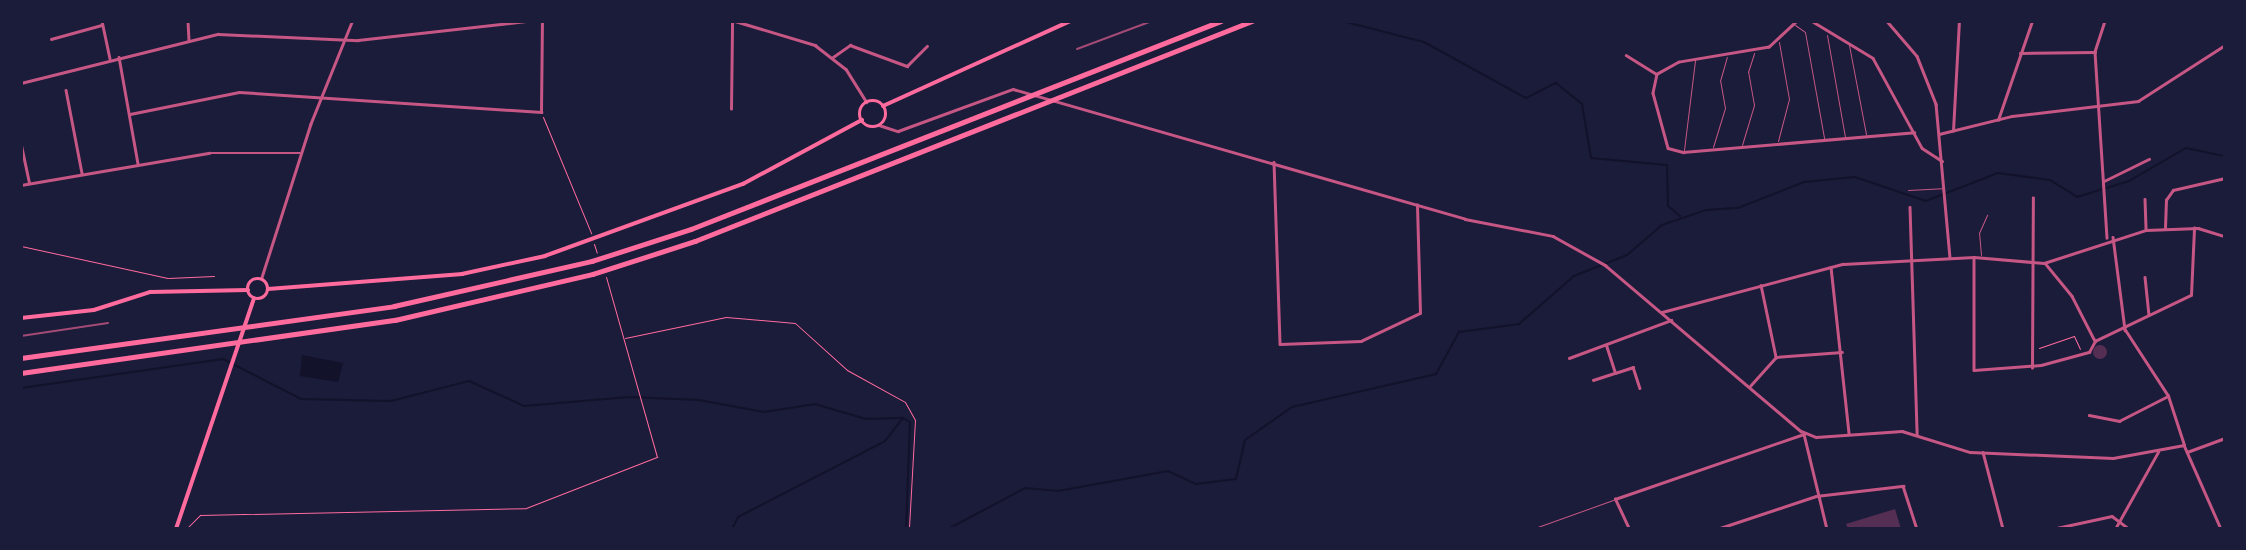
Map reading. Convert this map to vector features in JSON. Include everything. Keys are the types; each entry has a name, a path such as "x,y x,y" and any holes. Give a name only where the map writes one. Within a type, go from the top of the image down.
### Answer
{"highway":[{"path":"21,358 394,306 592,261 1015,102 1221,21"},
{"path":"21,373 395,320 611,269 1032,109 1252,21"}],"main road":[{"path":"177,528 254,299 268,289 462,274 584,244 778,168 862,120 867,102 883,106 1070,21"},
{"path":"862,120 879,125 883,106"},
{"path":"21,318 94,310 150,292 248,290 261,279 268,289"},
{"path":"248,290 254,299"}],"street":[{"path":"188,21 189,41"},
{"path":"261,279 300,153 321,97 348,39 352,21"},
{"path":"130,114 239,92 541,112 542,21"},
{"path":"21,83 118,56 237,33 348,39 443,36 542,21 694,21"},
{"path":"731,109 733,21 794,35 832,57 867,102"},
{"path":"1812,21 1826,35 1849,45 1887,75 1926,154 1942,161"},
{"path":"1887,21 1894,22 1925,72 1939,134 1950,258"},
{"path":"1953,131 1959,21"},
{"path":"1998,120 2032,21"},
{"path":"2105,21 2095,52 2101,104 2107,238"},
{"path":"51,39 102,23 110,58"},
{"path":"1657,74 1696,59 1755,50 1779,42 1796,23"},
{"path":"832,57 850,45 907,66 927,46"},
{"path":"1939,134 1998,120 2138,101 2225,46"},
{"path":"2020,53 2095,52"},
{"path":"1626,55 1657,74"},
{"path":"118,56 138,164"},
{"path":"1657,74 1653,93 1660,133 1672,151 1914,132"},
{"path":"879,125 898,131 1008,89 1274,161 1417,205 1544,233 1605,265 1804,433 1816,496 1827,529"},
{"path":"66,90 82,173"},
{"path":"21,143 29,182"},
{"path":"21,185 209,153 300,153"},
{"path":"2104,181 2149,159"},
{"path":"1274,161 1280,344 1362,341 1420,313 1417,205"},
{"path":"2165,228 2166,200 2173,190 2225,178"},
{"path":"2032,368 2029,317 2033,198"},
{"path":"2145,199 2146,230"},
{"path":"1910,207 1914,261 1917,435"},
{"path":"1662,312 1831,267 1974,257 2045,263 2107,238 2146,230 2194,228 2225,236"},
{"path":"1974,257 1971,365 1979,372 2032,368 2083,354 2095,341 2125,330 2149,315 2192,295 2194,228"},
{"path":"2113,237 2125,330 2168,396 2184,445 2221,529"},
{"path":"2045,263 2072,296 2095,341"},
{"path":"1831,267 1849,434"},
{"path":"2145,276 2149,315"},
{"path":"1761,285 1776,357"},
{"path":"1569,358 1671,320"},
{"path":"1606,346 1615,373"},
{"path":"1749,387 1776,357 1842,352"},
{"path":"1593,380 1633,367 1640,388"},
{"path":"2089,415 2119,421 2168,396"},
{"path":"1629,529 1615,499 1804,433 1917,435 1956,450 2113,458 2158,452 2184,445"},
{"path":"2187,452 2225,438"},
{"path":"1983,452 2003,529"},
{"path":"2115,529 2158,452"},
{"path":"1717,529 1816,496 1903,486 1917,529"},
{"path":"2053,529 2120,520"},
{"path":"2120,520 2129,529"}],"lane":[{"path":"1796,23 1805,32 1824,138"},
{"path":"1826,35 1845,137"},
{"path":"1778,142 1789,99 1779,42"},
{"path":"1849,45 1866,136"},
{"path":"1742,145 1754,105 1748,72 1755,50"},
{"path":"1712,149 1725,108 1720,81 1728,54"},
{"path":"1683,152 1692,120 1687,88 1696,59"},
{"path":"1908,190 1944,190"},
{"path":"1981,257 1979,233 1987,215"},
{"path":"1532,529 1615,499"}],"path":[{"path":"541,112 591,234"},
{"path":"21,246 168,278 214,276"},
{"path":"186,529 200,515 526,508 657,457 608,283"},
{"path":"623,338 726,317 795,323 847,370 905,402 915,420 909,529"},
{"path":"2039,348 2074,336 2083,354"},
{"path":"164,529 177,528"}],"shaded area":[{"path":"302,355 343,363 338,382 300,376"}],"building":[{"path":"2100,345 2105,347 2105,357 2100,359 2095,357 2093,352 2095,347"},
{"path":"1895,509 1901,529 1848,529 1846,524"}],"waterway":[{"path":"1342,21 1424,42 1526,98 1556,83 1582,104 1591,158 1667,165 1668,206 1680,216"},
{"path":"948,529 1025,488 1058,491 1168,471 1196,484 1236,479 1245,440 1292,407 1436,374 1459,332 1519,324 1574,276 1627,255 1662,225 1706,210 1738,208 1804,182 1855,177 1926,201 1998,173 2050,180 2077,197 2129,181 2186,148 2225,156"},
{"path":"21,388 223,359 301,399 391,401 469,381 524,406 629,397 699,400 764,412 815,404 866,419 903,418"},
{"path":"732,529 738,517 885,441 903,418 910,422 906,529"}],"railway":[{"path":"1077,49 1152,21"},
{"path":"21,336 108,323"}]}
